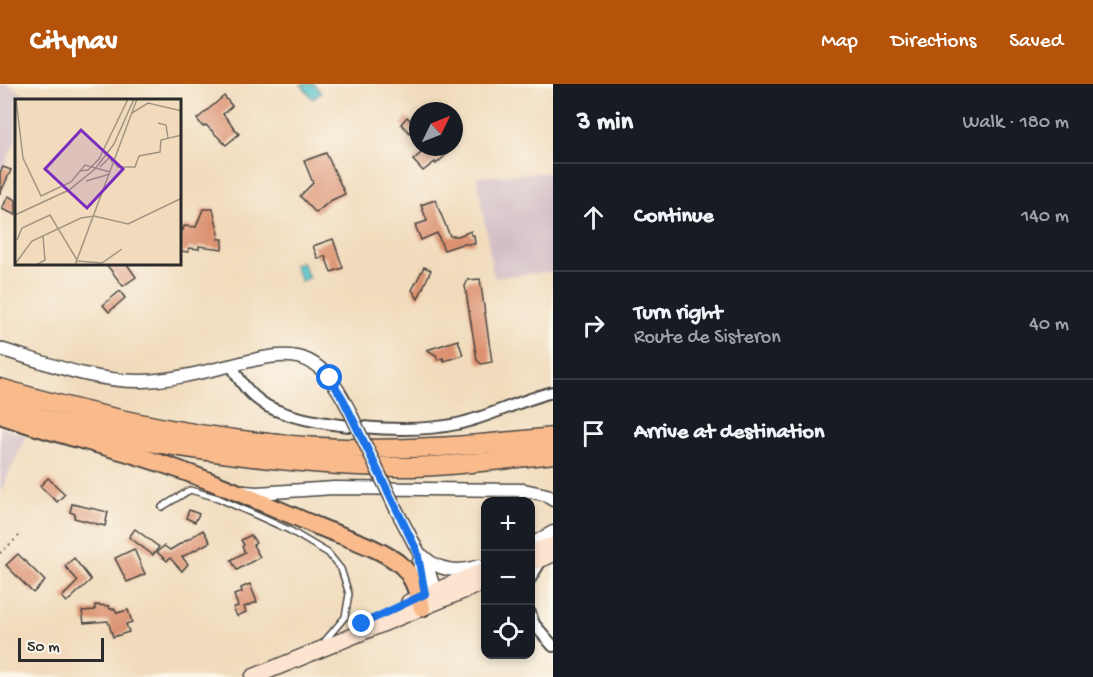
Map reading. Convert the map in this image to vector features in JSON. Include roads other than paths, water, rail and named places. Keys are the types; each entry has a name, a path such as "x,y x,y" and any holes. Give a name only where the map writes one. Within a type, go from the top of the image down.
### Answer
{"highway":[{"path":"0,388 154,426 272,443 411,448 475,445 553,437"},
{"path":"0,406 87,430 171,447 320,464 415,467 553,454"},
{"path":"0,415 145,458 234,491 364,546 400,565 428,599"}],"main road":[{"path":"539,558 553,545"},
{"path":"252,677 428,599 481,572"},
{"path":"428,599 481,583"}],"street":[{"path":"0,349 92,376 143,381 183,377 275,355 295,356 314,364 330,378 349,410 417,551 428,599"},
{"path":"232,365 247,390 279,411 326,422 376,429 408,429 458,424 532,397 553,392"},
{"path":"234,491 257,493 333,488 524,490 547,495 553,500"},
{"path":"535,543 553,532"},
{"path":"417,551 428,562 441,568 456,571 481,566"},
{"path":"535,625 553,646"}],"lane":[{"path":"162,507 190,490 218,498 289,530 328,553 341,569 349,594 345,617 314,651"}],"water":[{"path":"301,84 314,84 321,93 313,99"},
{"path":"302,262 309,278 301,281 294,265"}]}
